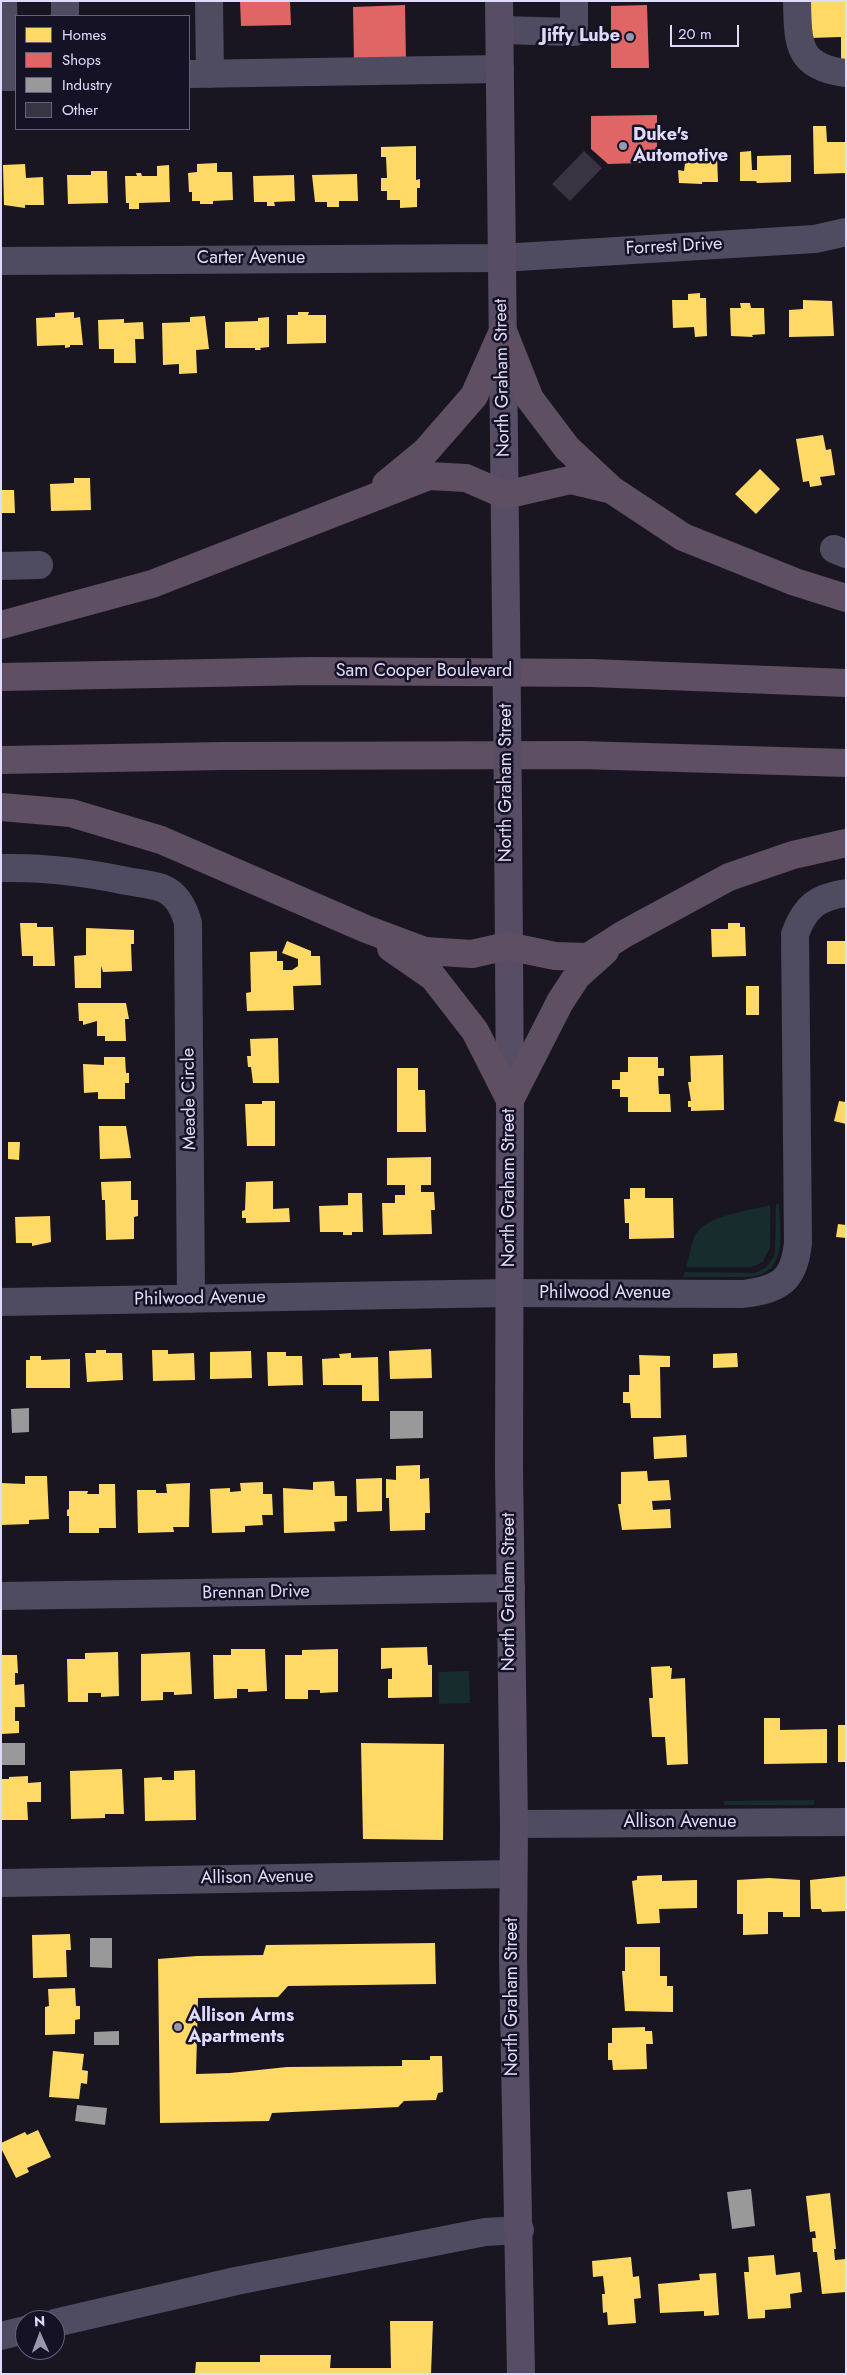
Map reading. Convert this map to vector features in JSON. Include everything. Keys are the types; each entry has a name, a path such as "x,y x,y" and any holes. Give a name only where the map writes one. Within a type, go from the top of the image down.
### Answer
{"highway":[{"path":"503,332 530,399 567,448 612,490 683,537 795,582 846,598"},
{"path":"369,498 426,451 474,396 503,332"},
{"path":"1,625 152,584 429,476 466,478 505,495 570,480 612,490"},
{"name":"Sam Cooper Boulevard","path":"1,677 321,671 592,673 846,683"},
{"path":"1,760 224,756 581,755 846,763"},
{"path":"1,807 71,813 161,840 366,929 425,951 472,954 507,946 554,956 588,957 624,934 729,877 793,855 846,843"},
{"path":"366,929 433,977 475,1031 510,1100"},
{"path":"510,1100 545,1028 577,976 624,934"}],"main road":[{"name":"North Graham Street","path":"499,1 501,30 501,258 508,811 507,946 510,1100 509,1293 514,1824 514,2096 520,2230 521,2374"}],"street":[{"path":"3,1 5,77 15,77"},
{"path":"65,1 65,15"},
{"path":"208,1 199,74 500,69"},
{"path":"501,30 574,32 574,1"},
{"path":"797,1 798,37 810,61 827,71 846,73"},
{"name":"Forrest Drive","path":"501,258 816,239 846,232"},
{"name":"Carter Avenue","path":"1,261 501,258"},
{"path":"1,566 39,565"},
{"name":"Meade Circle","path":"1,868 42,868 79,871 162,888 179,901 188,923 191,1299"},
{"name":"Philwood Avenue","path":"1,1302 509,1293 743,1294 774,1288 792,1272 798,1242 795,934 806,910 825,898 846,893"},
{"name":"Brennan Drive","path":"1,1596 511,1588"},
{"name":"Allison Avenue","path":"514,1824 846,1822"},
{"name":"Allison Avenue","path":"1,1883 513,1874"},
{"path":"65,2321 236,2281 485,2232 520,2230"},
{"path":"1,2336 15,2332"}],"green space":[{"path":"776,1204 779,1204 780,1238 777,1259 772,1267 764,1273 752,1277 683,1277 685,1272 755,1273 766,1267 774,1257 775,1251"},
{"path":"770,1205 770,1247 763,1262 751,1267 686,1267 696,1233 705,1225 722,1217"},
{"path":"469,1671 470,1703 439,1704 438,1672"},
{"path":"814,1800 814,1805 724,1805 724,1801"}],"building: Homes":[{"path":"810,1 846,1 846,61 841,61 841,37 810,38"},
{"path":"813,126 826,126 827,142 846,142 846,173 814,174"},
{"path":"416,146 416,180 420,179 420,188 417,188 417,207 400,208 400,200 387,200 387,191 381,191 381,178 387,178 386,157 381,157 381,147"},
{"path":"751,151 752,170 757,170 757,156 791,155 791,182 757,183 756,181 740,181 740,152"},
{"path":"717,155 718,182 702,182 702,184 679,183 678,170 684,171 686,156"},
{"path":"217,163 217,172 232,172 233,200 213,201 213,204 200,204 200,201 192,201 192,192 189,192 188,173 197,172 197,164"},
{"path":"25,164 26,178 43,177 44,205 25,205 25,208 4,205 3,165"},
{"path":"169,165 170,202 139,203 139,209 129,209 129,203 126,203 125,176 137,176 136,173 141,173 142,176 157,176 157,166"},
{"path":"91,171 107,171 108,203 68,204 67,175 91,175"},
{"path":"357,174 358,201 339,201 339,207 327,207 327,202 315,202 312,175"},
{"path":"294,175 295,201 274,202 275,206 267,206 267,202 254,202 253,176"},
{"path":"700,293 700,298 706,298 707,336 695,337 694,327 673,328 672,300 688,300 688,294"},
{"path":"803,300 832,301 834,336 789,337 789,310 803,309"},
{"path":"740,303 750,303 751,308 764,308 765,334 752,335 753,337 731,336 730,308 741,308"},
{"path":"74,312 74,318 80,317 83,345 70,345 70,347 65,348 65,345 37,346 36,318 55,317 55,313"},
{"path":"298,312 309,312 308,315 326,315 326,343 287,344 287,315 298,315"},
{"path":"205,316 209,349 196,350 197,373 179,374 179,364 163,365 162,323 190,322 190,317"},
{"path":"269,317 269,347 260,348 261,350 255,350 255,348 225,348 225,322 258,321 258,318"},
{"path":"124,319 124,323 143,322 144,339 135,339 136,363 114,363 114,349 99,349 98,320"},
{"path":"823,435 826,450 831,449 835,475 820,477 822,485 810,487 809,481 803,482 796,439"},
{"path":"760,469 780,489 756,514 735,494"},
{"path":"74,478 90,478 91,510 51,511 50,484 74,483"},
{"path":"1,490 14,490 15,513 1,513"},
{"path":"20,923 37,923 37,927 53,927 55,966 33,966 33,956 22,956"},
{"path":"728,923 740,923 740,927 745,927 746,956 712,957 711,929 728,929"},
{"path":"86,928 134,930 134,944 131,944 132,971 103,972 101,966 101,988 75,988 74,956 86,955"},
{"path":"287,941 311,951 311,956 320,956 321,985 293,986 294,1010 247,1011 246,993 251,992 250,952 277,951 277,961 283,961 283,970 292,970 298,966 298,959 282,953"},
{"path":"827,941 846,941 846,964 827,964"},
{"path":"746,986 759,986 759,1015 746,1015"},
{"path":"78,1003 126,1003 129,1019 125,1019 126,1041 105,1041 105,1036 97,1036 97,1021 83,1025 83,1021 79,1021"},
{"path":"278,1038 279,1083 253,1083 251,1067 248,1067 247,1056 251,1056 250,1039"},
{"path":"723,1055 724,1110 691,1111 691,1107 688,1107 688,1101 691,1101 688,1082 691,1082 690,1056"},
{"path":"104,1057 125,1057 126,1073 129,1073 129,1083 125,1083 125,1099 98,1099 98,1092 84,1093 83,1064 104,1065"},
{"path":"628,1057 658,1057 658,1068 664,1068 664,1076 658,1076 659,1094 670,1094 671,1112 628,1112 628,1097 620,1097 620,1089 612,1089 612,1080 620,1080 620,1072 628,1072"},
{"path":"397,1068 418,1068 418,1090 425,1090 426,1132 397,1132"},
{"path":"262,1101 275,1101 275,1146 247,1146 245,1104 262,1104"},
{"path":"839,1101 846,1102 846,1124 834,1121"},
{"path":"99,1126 126,1126 131,1158 100,1159"},
{"path":"8,1142 20,1142 19,1160 8,1159"},
{"path":"431,1157 431,1185 421,1185 421,1192 434,1192 435,1210 431,1210 432,1234 383,1235 382,1203 395,1203 395,1195 405,1195 405,1185 387,1185 387,1158"},
{"path":"131,1181 131,1200 138,1200 138,1216 134,1217 134,1239 106,1240 105,1200 102,1200 101,1182"},
{"path":"273,1181 273,1209 289,1208 290,1222 246,1223 246,1218 242,1218 242,1211 245,1210 246,1182"},
{"path":"630,1188 645,1188 645,1198 673,1198 674,1238 629,1239 629,1223 625,1223 624,1199 630,1199"},
{"path":"348,1193 362,1193 363,1232 352,1232 352,1235 343,1235 343,1232 320,1232 319,1206 348,1205"},
{"path":"50,1216 51,1242 32,1246 32,1243 16,1243 15,1217"},
{"path":"838,1224 846,1225 846,1238 836,1237"},
{"path":"431,1349 432,1378 390,1379 389,1351"},
{"path":"96,1350 106,1350 106,1353 122,1353 123,1380 87,1382 85,1353 96,1353"},
{"path":"152,1350 168,1350 168,1354 194,1353 195,1380 153,1381"},
{"path":"251,1351 252,1378 210,1379 210,1352"},
{"path":"267,1352 286,1352 286,1356 302,1356 303,1385 268,1386"},
{"path":"351,1353 351,1358 378,1357 379,1401 362,1401 362,1385 323,1385 322,1359 340,1358 339,1354"},
{"path":"737,1353 738,1367 713,1368 713,1354"},
{"path":"639,1355 670,1356 670,1367 660,1367 661,1418 631,1418 630,1403 623,1403 623,1392 629,1392 629,1375 640,1375"},
{"path":"30,1356 41,1356 41,1360 70,1359 70,1388 26,1388 26,1360 30,1360"},
{"path":"686,1435 687,1457 654,1459 653,1437"},
{"path":"420,1465 420,1479 429,1478 430,1513 425,1513 425,1530 390,1531 389,1498 386,1498 386,1479 396,1480 396,1466"},
{"path":"647,1471 648,1481 669,1480 671,1500 652,1501 653,1510 670,1509 671,1528 622,1530 618,1504 621,1504 621,1472"},
{"path":"25,1476 47,1476 49,1519 29,1520 29,1524 1,1525 1,1483 25,1484"},
{"path":"382,1478 382,1511 357,1512 356,1479"},
{"path":"334,1481 335,1496 347,1496 347,1521 334,1522 335,1531 284,1533 283,1488 313,1490 313,1482"},
{"path":"263,1482 263,1494 272,1494 273,1515 262,1515 263,1525 245,1526 245,1532 212,1533 210,1489 230,1488 230,1492 241,1491 240,1483"},
{"path":"190,1483 189,1527 173,1527 174,1532 138,1533 137,1490 156,1490 156,1493 167,1493 166,1484"},
{"path":"99,1484 115,1484 116,1528 99,1528 99,1533 69,1533 67,1510 69,1509 69,1491 88,1491 87,1494 99,1494"},
{"path":"427,1647 428,1665 432,1665 432,1697 388,1698 388,1679 392,1679 392,1668 381,1669 381,1648"},
{"path":"231,1649 265,1649 267,1691 248,1692 248,1689 237,1689 237,1698 214,1699 213,1655 231,1655"},
{"path":"338,1649 338,1692 320,1693 320,1690 308,1690 308,1699 285,1699 285,1655 302,1655 302,1650"},
{"path":"118,1652 119,1696 101,1697 101,1693 88,1693 88,1702 68,1702 67,1659 85,1659 85,1653"},
{"path":"190,1652 192,1694 174,1695 174,1692 163,1692 163,1700 141,1701 141,1654"},
{"path":"1,1655 17,1655 18,1673 15,1673 15,1685 24,1684 25,1707 15,1707 15,1721 19,1721 19,1733 1,1734"},
{"path":"670,1666 672,1668 671,1679 685,1678 688,1764 667,1765 665,1737 652,1737 649,1698 653,1698 651,1667"},
{"path":"764,1718 780,1718 780,1730 827,1729 827,1763 764,1764"},
{"path":"838,1725 846,1725 846,1762 838,1762"},
{"path":"361,1743 444,1744 443,1840 363,1839"},
{"path":"122,1769 124,1814 105,1814 105,1818 71,1819 70,1771"},
{"path":"195,1770 196,1820 145,1821 144,1778 162,1777 162,1780 174,1780 174,1771"},
{"path":"28,1776 28,1783 41,1782 41,1802 27,1802 28,1820 1,1820 1,1779"},
{"path":"662,1875 662,1881 697,1880 697,1908 659,1909 660,1923 637,1924 632,1881 637,1880 637,1876"},
{"path":"846,1876 846,1911 822,1912 821,1909 811,1909 810,1880"},
{"path":"769,1878 800,1880 800,1917 783,1917 783,1912 768,1912 768,1934 743,1935 743,1914 737,1914 737,1880"},
{"path":"70,1934 71,1950 66,1950 67,1977 33,1978 32,1935"},
{"name":"Allison Arms Apartments","path":"435,1943 436,1984 288,1986 278,1997 198,1998 196,2074 230,2073 287,2067 402,2066 402,2060 430,2060 430,2056 442,2056 443,2092 438,2093 436,2100 404,2101 398,2107 272,2113 269,2121 160,2123 158,1959 197,1956 263,1955 266,1945"},
{"path":"625,1947 660,1947 660,1976 667,1976 667,1986 673,1986 673,2012 625,2011 622,1971 625,1971"},
{"path":"75,1988 76,2006 80,2006 80,2019 75,2020 75,2034 45,2035 45,2007 49,2006 48,1989"},
{"path":"645,2027 645,2031 652,2031 653,2044 646,2044 647,2069 613,2070 612,2060 608,2060 608,2043 612,2043 612,2028"},
{"path":"53,2051 84,2054 82,2070 88,2071 87,2084 81,2083 79,2099 49,2097"},
{"path":"38,2130 51,2157 27,2168 29,2172 16,2178 1,2148 1,2143 25,2132 27,2135"},
{"path":"830,2193 836,2249 834,2249 835,2260 846,2259 846,2292 822,2294 817,2252 813,2252 812,2238 816,2238 815,2231 810,2232 806,2196"},
{"path":"774,2255 776,2275 800,2272 802,2292 790,2294 791,2308 765,2310 765,2318 748,2319 744,2272 749,2272 748,2257"},
{"path":"631,2257 633,2277 639,2276 641,2298 634,2299 636,2323 608,2325 607,2312 603,2313 602,2294 605,2294 603,2276 593,2277 592,2261"},
{"path":"716,2273 719,2315 704,2316 704,2311 660,2313 658,2284 700,2280 699,2274"},
{"path":"390,2321 433,2321 431,2374 195,2374 196,2362 260,2362 260,2355 331,2355 330,2368 391,2368"}],"building: Shops":[{"path":"240,1 290,1 291,25 241,26"},
{"path":"405,5 406,62 354,63 353,7"},
{"name":"Jiffy Lube","path":"647,5 649,68 611,68 611,6"},
{"path":"657,115 657,160 641,160 641,163 608,164 591,149 591,116"}],"building: Industry":[{"path":"29,1408 29,1432 12,1433 11,1409"},
{"path":"390,1411 423,1411 423,1438 390,1439"},
{"path":"1,1743 25,1743 25,1765 1,1765"},
{"path":"90,1938 112,1938 112,1968 90,1967"},
{"path":"119,2031 119,2045 94,2045 94,2032"},
{"path":"77,2105 107,2108 105,2125 75,2121"},
{"path":"751,2189 755,2226 732,2229 727,2192"}],"building: Other":[{"path":"584,151 602,168 570,201 552,184"}],"place":[{"name":"Jiffy Lube","path":"630,37"},
{"name":"Duke's Automotive","path":"623,146"},
{"name":"Allison Arms Apartments","path":"178,2027"}]}
